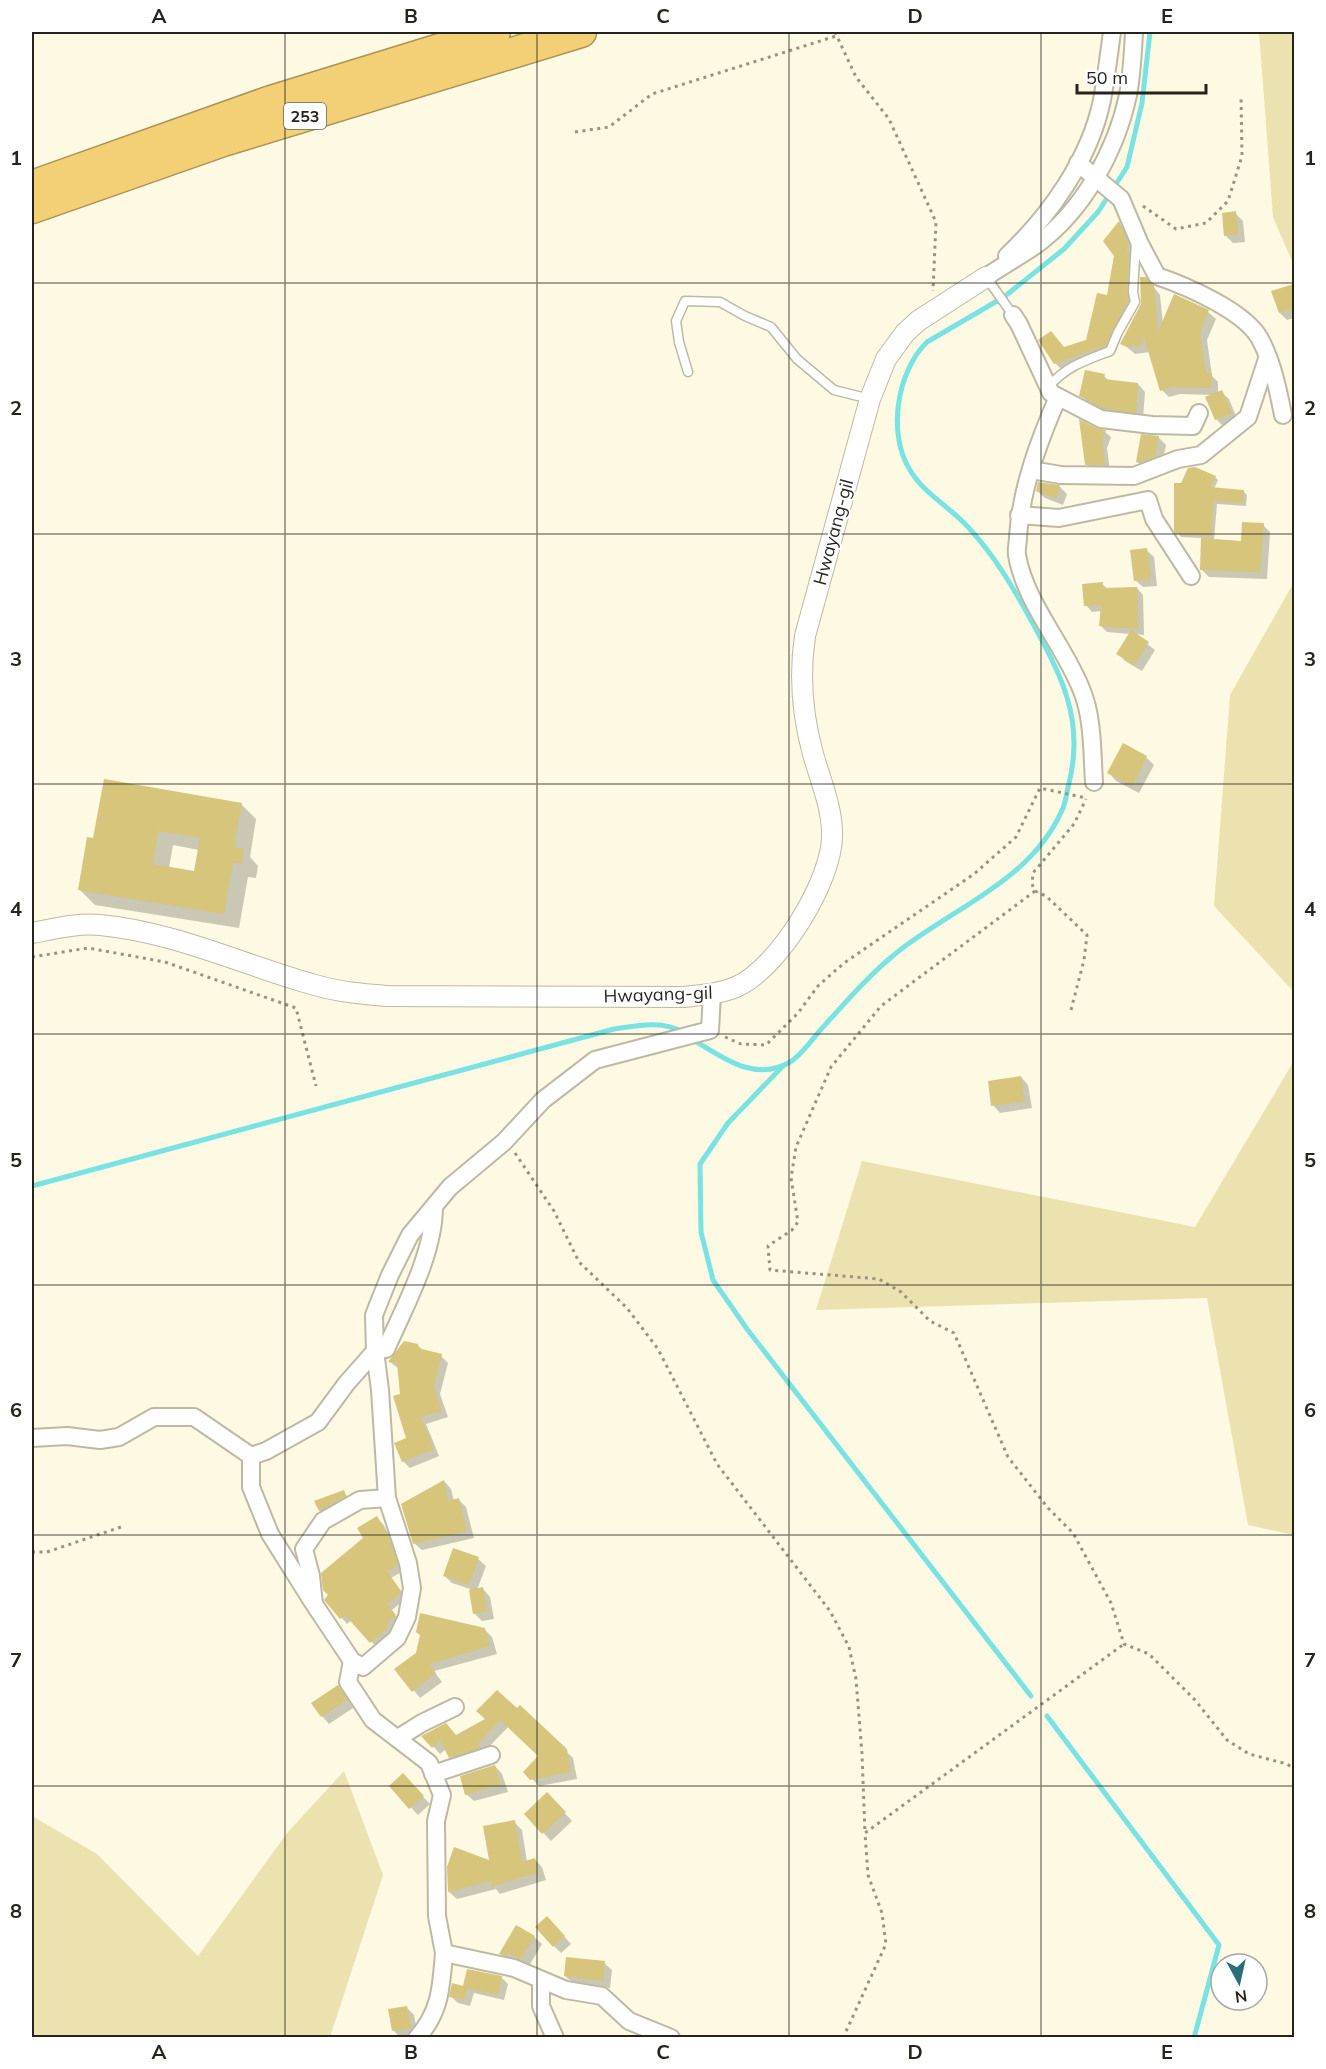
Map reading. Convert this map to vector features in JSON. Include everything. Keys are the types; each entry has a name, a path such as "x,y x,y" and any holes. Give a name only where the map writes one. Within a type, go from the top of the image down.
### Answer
{"highway":[{"name":"253","path":"32,186 271,101 495,32"},
{"name":"253","path":"32,208 223,141 580,32"}],"street":[{"name":"Hwayang-gil","path":"991,284 1015,249 1048,210 1078,163 1092,134 1102,101 1112,32"},
{"name":"Hwayang-gil","path":"32,933 56,928 97,925 142,931 182,941 317,986 353,993 387,996 683,997 712,994 736,987 754,976 770,961 794,931 824,879 830,858 832,833 827,803 806,723 801,663 804,636 879,374 904,333 932,311 991,284 1054,230 1100,180 1127,97 1134,32"},
{"path":"1078,163 1121,199 1157,276 1178,283 1235,313 1259,337 1276,383 1283,415"},
{"path":"1013,315 1053,392 1101,419 1152,425 1192,426 1199,413"},
{"path":"1031,470 1061,476 1134,476 1178,459 1201,455 1248,417 1268,359"},
{"path":"1053,392 1019,515 1017,554 1028,589 1069,661 1083,693 1090,732 1094,782"},
{"path":"1019,515 1059,518 1148,500 1154,519 1191,576"},
{"path":"251,1456 251,1487 270,1534 352,1661 363,1667 397,1638 406,1617 412,1588 408,1563 387,1498 374,1316 390,1275 410,1235 450,1187 504,1142 543,1100 595,1060 706,1031 712,994"},
{"path":"251,1456 266,1451 318,1422 346,1384 375,1351 386,1349 431,1240 434,1228 434,1207"},
{"path":"32,1438 67,1436 100,1440 119,1437 154,1417 194,1417 251,1456"},
{"path":"314,1604 311,1576 304,1549 323,1521 360,1500 387,1498"},
{"path":"352,1661 348,1682 373,1720 429,1763 442,1795 436,1821 437,1916 444,1953 441,1998 428,2025 417,2037"},
{"path":"398,1738 455,1707"},
{"path":"433,1774 491,1755"},
{"path":"444,1953 514,1968 566,1990 602,1996 629,2021 671,2037"},
{"path":"541,1980 541,2006 555,2037"}],"lane":[{"path":"1053,392 1059,374 1071,365 1110,351 1135,302 1137,236"},
{"path":"991,284 1013,315"},
{"path":"688,372 679,342 676,321 685,301 720,302 771,327 797,359 834,390 870,399"}],"path":[{"path":"575,132 609,127 652,94 835,34 856,77 889,119 936,222 932,311"},
{"path":"1121,199 1136,201 1176,229 1206,223 1228,201 1242,156 1241,96"},
{"path":"1071,1010 1088,935 1046,896 1035,891 1032,884 1033,873 1074,824 1094,782"},
{"path":"706,1031 741,1044 765,1045 798,1013 818,986 844,963 974,874 1016,837 1040,788 1086,798"},
{"path":"1035,891 881,1006 831,1067 796,1147 791,1178 798,1222 792,1230 768,1246 770,1270 879,1278 901,1293 930,1321 954,1333 1008,1457 1048,1508 1073,1533 1111,1603 1124,1644"},
{"path":"32,957 88,948 165,962 296,1008 316,1086"},
{"path":"504,1142 515,1154 554,1211 579,1262 627,1308 658,1349 717,1464 830,1611 849,1647 856,1678 868,1875 882,1913 886,1944 843,2037"},
{"path":"32,1552 46,1552 79,1543 121,1527"},
{"path":"1124,1644 1149,1654 1195,1700 1227,1740 1249,1754 1287,1764 1294,1769"},
{"path":"865,1833 1124,1644"}],"shaded area":[{"path":"1259,32 1294,32 1294,266 1273,217"},
{"path":"1294,582 1294,992 1214,906 1230,695"},
{"path":"1294,1061 1294,1535 1248,1525 1207,1298 816,1310 862,1161 1195,1227"},
{"path":"344,1771 383,1875 330,2037 32,2037 32,1816 97,1854 198,1956 288,1832"}],"building":[{"path":"1236,211 1238,234 1224,236 1222,213"},
{"path":"1119,221 1129,245 1126,252 1129,252 1128,301 1105,346 1054,364 1038,340 1051,331 1064,347 1086,340 1097,293 1107,295 1114,256 1103,241"},
{"path":"1140,277 1146,277 1154,286 1158,332 1174,294 1209,310 1200,332 1206,373 1212,373 1211,388 1172,387 1160,391 1143,334 1142,345 1127,347 1120,344 1141,304"},
{"path":"1294,284 1294,308 1279,313 1271,291"},
{"path":"1085,370 1105,374 1104,379 1138,383 1136,413 1104,409 1079,396"},
{"path":"1222,390 1232,413 1215,420 1205,397"},
{"path":"1079,419 1106,430 1102,441 1105,465 1085,465"},
{"path":"1141,434 1159,436 1155,456 1139,463 1136,462"},
{"path":"1195,467 1216,476 1210,487 1244,490 1243,503 1214,501 1211,536 1176,534 1174,531 1174,483 1181,483 1188,468"},
{"path":"1038,482 1060,485 1056,498 1036,491"},
{"path":"1242,522 1264,523 1260,572 1200,570 1201,538 1241,541"},
{"path":"1147,548 1151,579 1134,581 1130,550"},
{"path":"1103,582 1103,588 1137,587 1138,629 1099,626 1101,605 1084,606 1082,584"},
{"path":"1131,630 1149,642 1134,665 1116,654"},
{"path":"1123,743 1147,756 1132,786 1107,773"},
{"path":"104,779 242,803 234,847 244,849 242,864 233,863 224,914 78,890 87,837 93,838","holes":["158,831 200,838 194,871 153,864"]},
{"path":"1021,1076 1025,1101 991,1106 988,1081"},
{"path":"404,1341 418,1344 418,1348 442,1354 434,1386 442,1411 421,1417 434,1449 402,1462 394,1443 406,1438 393,1396 400,1394 397,1363 388,1362"},
{"path":"444,1480 448,1501 459,1498 467,1531 413,1544 401,1504"},
{"path":"344,1490 346,1496 319,1511 314,1501"},
{"path":"377,1516 389,1537 398,1565 387,1571 401,1591 387,1604 396,1615 386,1624 389,1627 370,1643 345,1615 340,1619 324,1600 328,1595 323,1590 321,1573 363,1538 357,1528"},
{"path":"453,1548 479,1557 469,1585 443,1576"},
{"path":"483,1587 487,1612 473,1614 469,1590"},
{"path":"420,1613 485,1628 490,1646 429,1664 436,1673 412,1692 394,1669 416,1653 420,1635 416,1632"},
{"path":"338,1685 347,1700 321,1717 311,1703"},
{"path":"497,1690 517,1708 520,1705 567,1749 571,1772 530,1780 523,1772 538,1756 500,1720 478,1744 480,1748 449,1758 440,1740 432,1748 421,1736 446,1723 456,1735 485,1719 476,1711"},
{"path":"495,1765 501,1784 465,1795 460,1776"},
{"path":"403,1773 424,1796 409,1809 389,1786"},
{"path":"547,1792 566,1812 542,1834 524,1814"},
{"path":"515,1820 522,1862 535,1858 539,1872 491,1887 491,1881 448,1892 447,1867 454,1847 489,1860 483,1826"},
{"path":"547,1916 565,1936 553,1947 535,1927"},
{"path":"516,1925 535,1936 521,1959 507,1953 506,1956 499,1954"},
{"path":"566,1957 605,1961 603,1981 564,1976"},
{"path":"467,1969 502,1976 498,1995 467,1988 464,2000 449,1997 452,1983 463,1986"},
{"path":"407,2006 411,2028 392,2031 388,2009"}],"waterway":[{"path":"692,1039 727,1060 752,1069 777,1068 795,1059 861,986 890,958 1013,873 1050,833 1063,808 1073,760 1074,738 1072,718 1060,679 1024,608 995,560 968,527 922,486 910,470 899,439 897,421 899,403 908,369 927,342 1004,297 1064,249 1098,212 1127,167 1142,103 1150,32"},
{"path":"32,1186 614,1029 657,1025 682,1032"},
{"path":"783,1066 728,1123 700,1164 701,1232 713,1280 747,1329 1031,1696"},
{"path":"1047,1716 1219,1945 1194,2038"}]}
